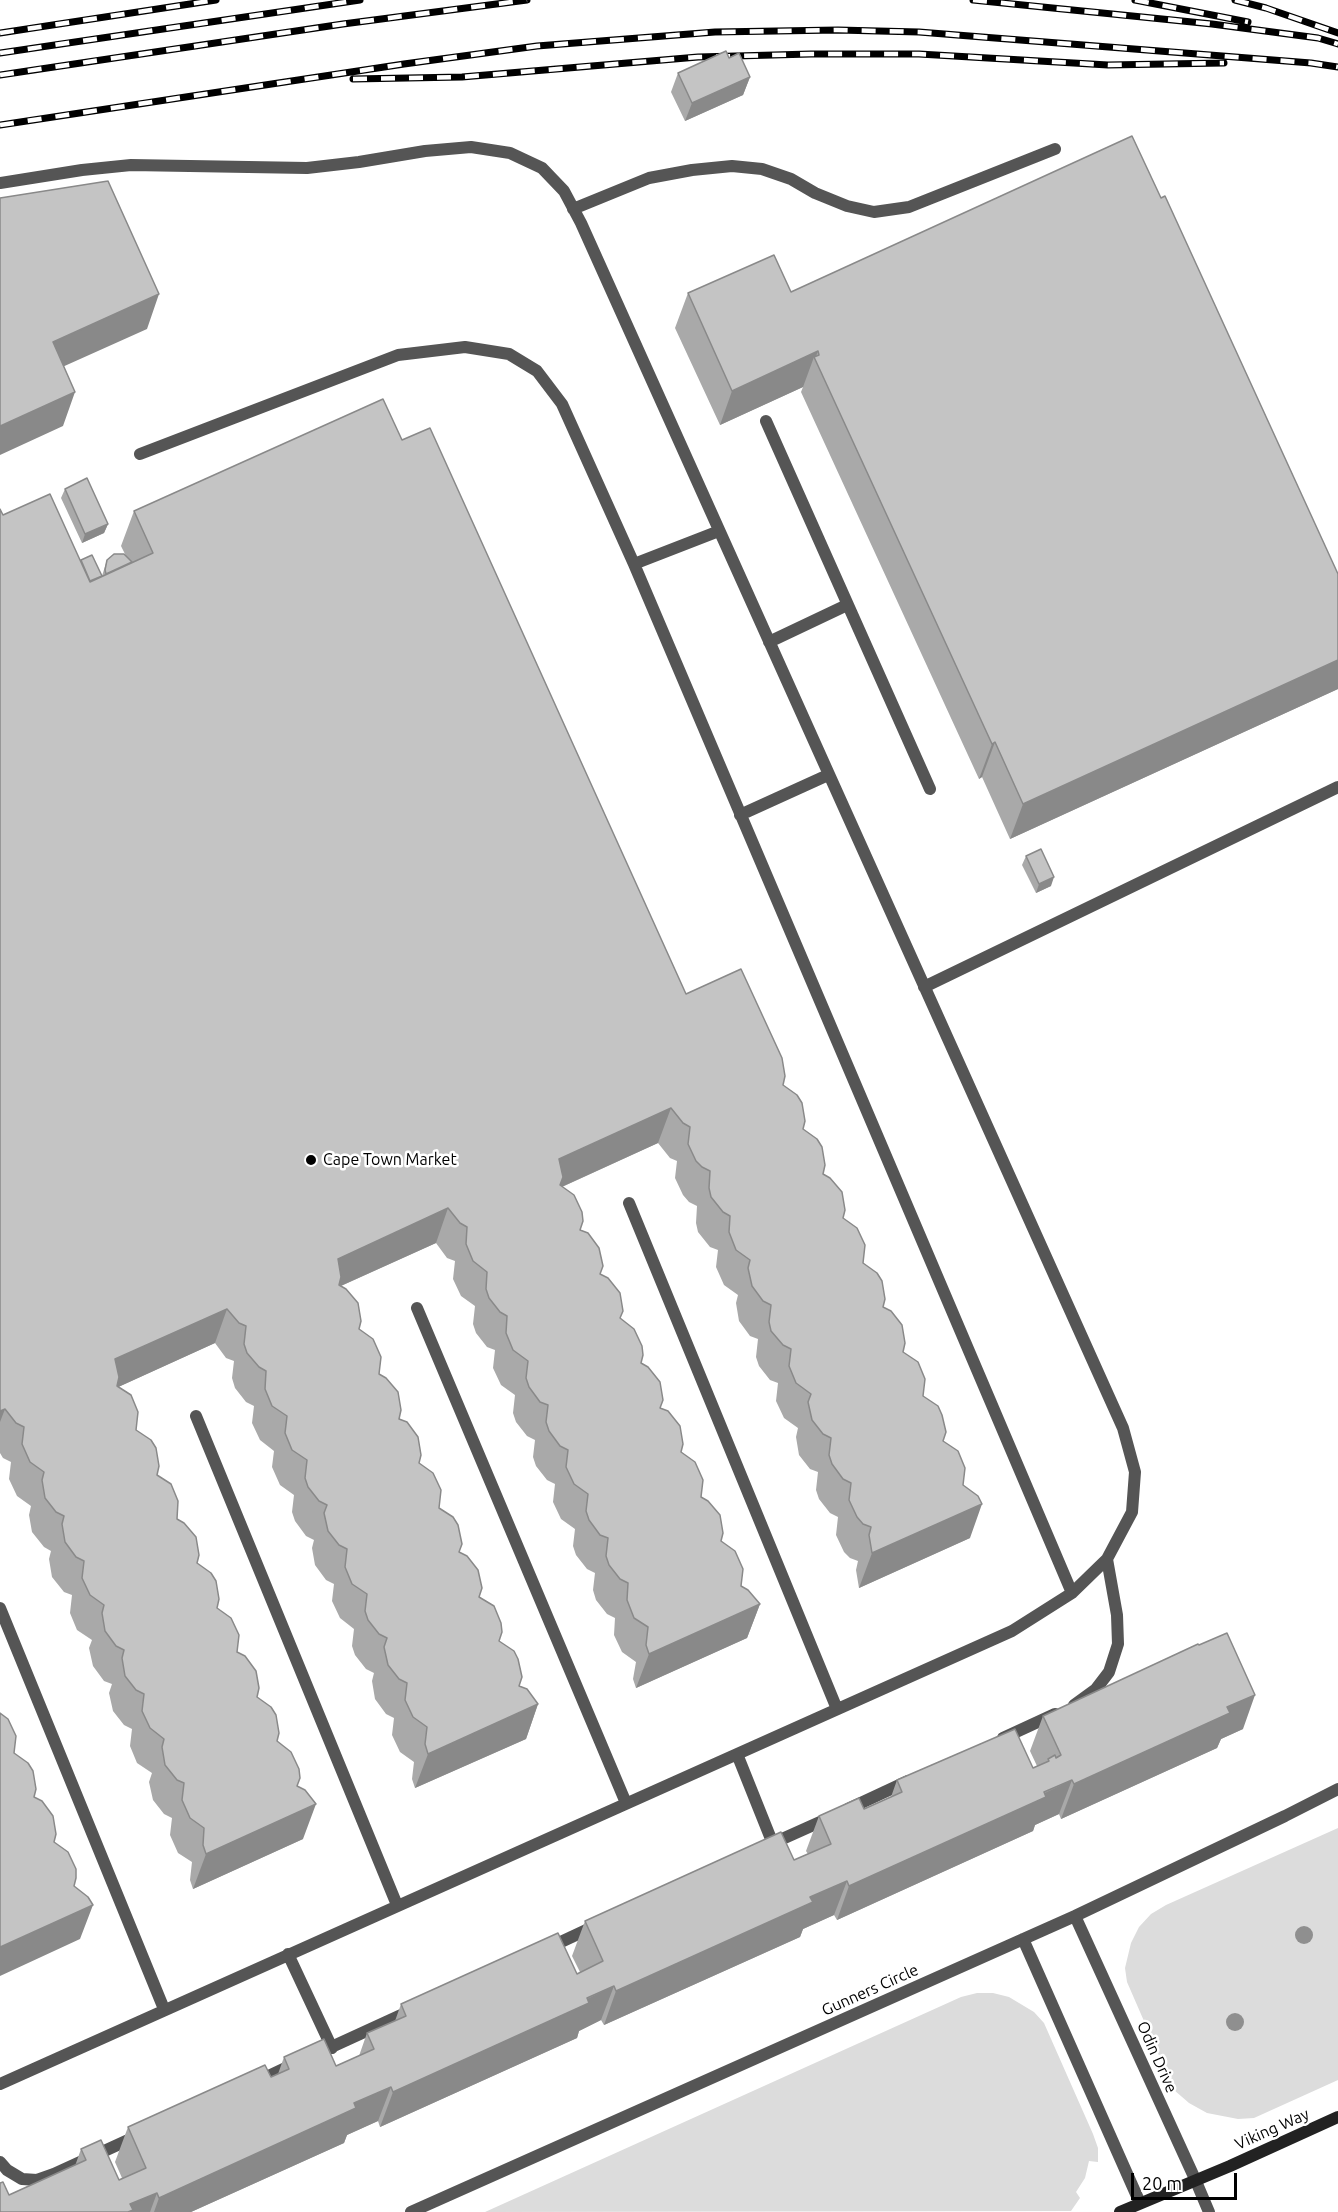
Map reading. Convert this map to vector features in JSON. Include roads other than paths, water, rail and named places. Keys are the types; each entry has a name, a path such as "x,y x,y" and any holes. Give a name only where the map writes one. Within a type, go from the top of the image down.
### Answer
{"main road":[{"name":"Viking Way","path":"1120,2212 1141,2208 1195,2180 1338,2117"}],"street":[{"path":"0,183 131,165 307,168 425,151 471,147 510,153 542,168 564,191 720,531 1123,1428 1135,1472 1132,1512 1107,1559 1072,1593 1012,1631 0,2084"},
{"path":"573,209 650,178 692,170 732,166 762,169 791,179 815,193 847,206 874,212 909,207 1055,149"},
{"path":"140,454 398,355 465,347 509,354 537,371 562,404 634,564 1072,1593"},
{"path":"766,421 930,789"},
{"path":"634,564 720,531"},
{"path":"769,642 847,605"},
{"path":"740,815 828,775"},
{"path":"924,987 1338,787"},
{"path":"629,1203 837,1710"},
{"path":"417,1308 626,1803"},
{"path":"196,1416 397,1905"},
{"path":"988,1745 1074,1705 1096,1689 1109,1672 1118,1644 1118,1615 1107,1559"},
{"path":"0,1608 164,2009"},
{"path":"737,1754 767,1846 923,1774"},
{"name":"Gunners Circle","path":"411,2212 1075,1916 1338,1789"},
{"name":"Odin Drive","path":"1075,1916 1209,2212"},
{"path":"536,1953 611,1918"},
{"path":"1023,1939 1141,2208"},
{"path":"288,1954 332,2048"},
{"path":"244,2087 418,2008"},
{"path":"0,2162 7,2170 22,2179 37,2180 149,2131"}],"railway":[{"path":"0,33 216,0"},
{"path":"0,53 360,0"},
{"path":"0,75 343,24 527,0"},
{"path":"973,0 1212,24 1318,38 1338,44"},
{"path":"1135,0 1248,22"},
{"path":"1235,0 1266,8 1338,33"},
{"path":"0,125 537,46 715,32 838,30 919,32 1338,67"},
{"path":"353,79 462,77 698,57 811,54 919,54 1108,65 1224,63"}],"place":[{"name":"Cape Town Market","path":"311,1160"}]}
